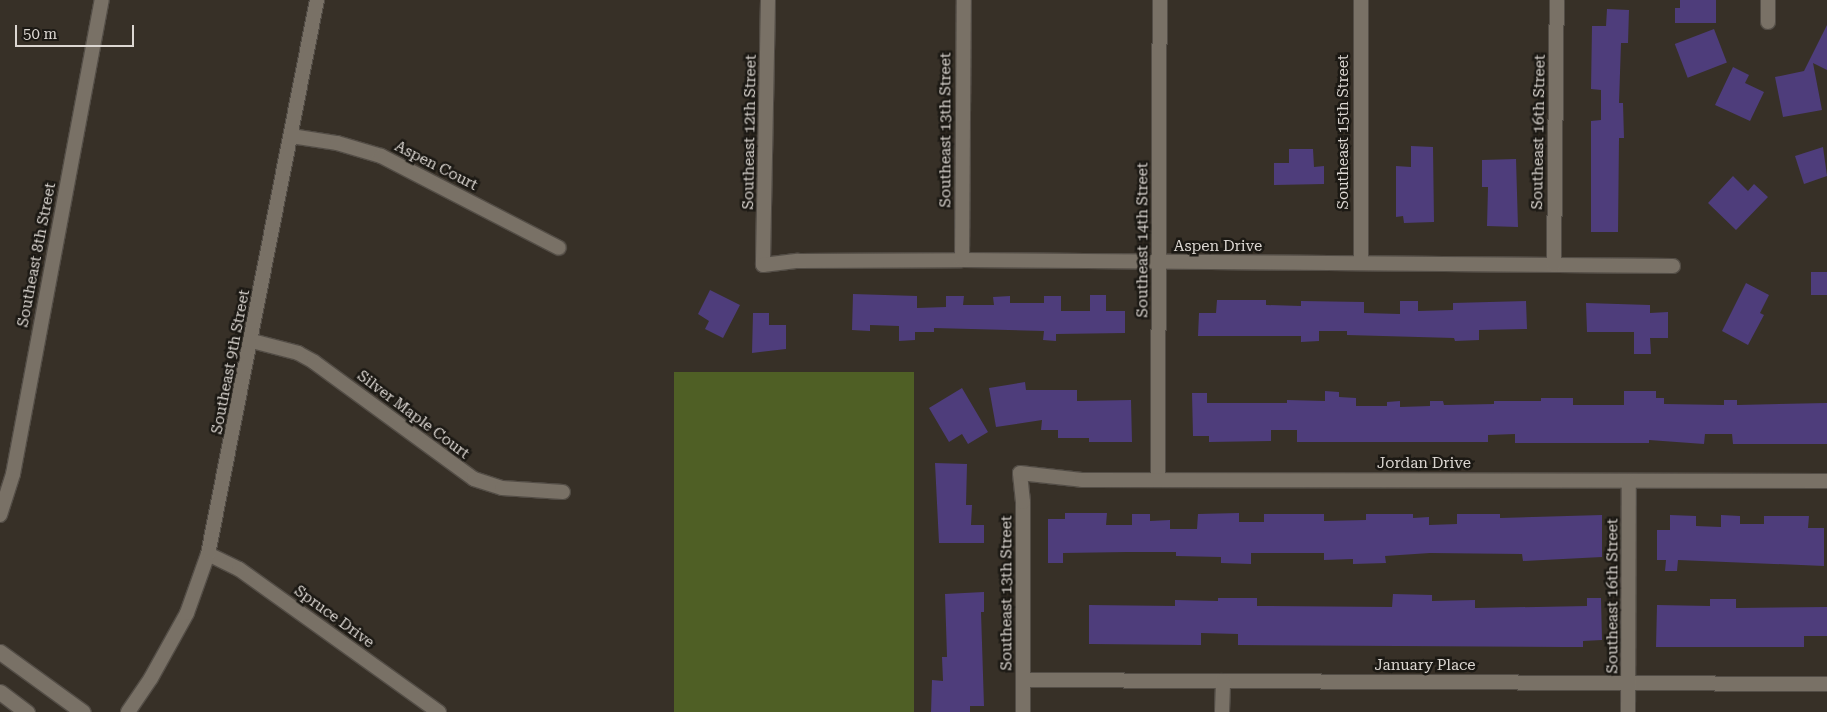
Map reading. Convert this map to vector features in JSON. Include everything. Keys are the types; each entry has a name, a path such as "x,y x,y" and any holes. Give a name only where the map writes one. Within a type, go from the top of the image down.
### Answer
{"street":[{"name":"Southeast 8th Street","path":"0,515 13,474 102,0"},
{"name":"Southeast 9th Street","path":"128,712 151,678 187,613 208,554 252,341 317,0"},
{"name":"Southeast 12th Street","path":"763,265 768,0"},
{"name":"Southeast 13th Street","path":"962,260 964,0"},
{"name":"Southeast 14th Street","path":"1158,479 1160,0"},
{"name":"Southeast 15th Street","path":"1361,0 1361,264"},
{"name":"Southeast 16th Street","path":"1554,265 1557,0"},
{"path":"1768,0 1768,22"},
{"name":"Aspen Court","path":"291,136 337,143 381,156 559,248"},
{"name":"Aspen Drive","path":"763,265 798,261 962,260 1160,264 1673,266"},
{"name":"Silver Maple Court","path":"252,341 298,353 314,362 474,479 502,488 563,492"},
{"name":"Southeast 13th Street","path":"1020,473 1023,502 1023,712"},
{"name":"Jordan Drive","path":"1020,473 1082,480 1827,481"},
{"name":"Southeast 16th Street","path":"1628,712 1630,481"},
{"name":"Spruce Drive","path":"208,554 239,569 439,712"},
{"path":"0,652 83,712"},
{"name":"January Place","path":"1023,680 1827,684"},
{"path":"1222,712 1223,681"},
{"path":"0,692 27,712"}],"green space":[{"path":"674,372 914,372 914,712 674,712"}],"building":[{"path":"1680,0 1716,0 1716,23 1675,23 1675,8 1680,8"},
{"path":"1607,9 1629,10 1628,43 1621,43 1619,103 1623,103 1624,138 1619,138 1618,232 1591,232 1591,121 1601,120 1601,90 1591,89 1592,26 1606,26"},
{"path":"1827,25 1827,70 1813,63 1822,110 1783,117 1775,77 1804,71"},
{"path":"1714,29 1727,63 1688,78 1675,44"},
{"path":"1733,67 1749,75 1745,83 1764,92 1750,121 1715,105"},
{"path":"1411,146 1433,147 1434,222 1404,223 1403,216 1396,217 1396,166 1411,167"},
{"path":"1823,147 1827,176 1804,184 1795,156"},
{"path":"1289,149 1313,149 1314,167 1324,166 1324,184 1274,185 1274,163 1289,163"},
{"path":"1516,159 1518,227 1487,226 1488,187 1482,187 1482,160"},
{"path":"1733,176 1748,191 1754,184 1768,197 1736,230 1708,203"},
{"path":"1811,272 1827,272 1827,295 1811,295"},
{"path":"1746,283 1769,295 1760,313 1764,315 1748,345 1722,331"},
{"path":"710,290 740,305 723,338 705,329 709,321 698,314"},
{"path":"853,294 917,296 917,308 946,307 946,296 964,296 963,305 994,305 993,297 1010,296 1010,303 1044,303 1044,296 1061,296 1061,311 1090,311 1090,295 1106,295 1106,311 1125,311 1125,333 1056,334 1056,341 1043,340 1044,331 934,328 934,332 915,332 915,340 899,341 899,326 870,325 870,331 852,330"},
{"path":"1217,300 1266,300 1266,305 1301,306 1301,301 1364,302 1364,313 1400,314 1400,301 1418,301 1418,311 1453,310 1453,303 1526,301 1527,329 1479,330 1479,340 1455,341 1454,338 1347,335 1347,331 1319,331 1319,341 1301,342 1301,336 1198,336 1199,313 1216,313"},
{"path":"1586,303 1650,305 1650,313 1668,312 1668,338 1650,338 1651,354 1634,354 1634,332 1587,332"},
{"path":"753,313 769,313 769,325 786,325 786,349 752,353"},
{"path":"1025,382 1026,390 1077,390 1077,401 1131,400 1132,442 1089,442 1089,438 1058,438 1058,430 1041,430 1042,420 996,427 989,388"},
{"path":"962,388 988,432 968,444 962,434 949,442 929,408"},
{"path":"1325,391 1339,392 1339,397 1356,398 1356,406 1387,406 1387,402 1400,401 1400,407 1430,406 1430,401 1443,401 1444,405 1494,404 1494,401 1541,401 1541,398 1573,398 1573,405 1624,405 1624,391 1656,391 1656,398 1664,398 1664,404 1724,405 1724,400 1737,400 1737,405 1827,403 1827,444 1733,444 1732,434 1705,434 1704,444 1649,440 1649,443 1515,443 1515,434 1488,435 1488,442 1297,442 1297,430 1271,430 1271,441 1209,442 1209,436 1193,436 1192,393 1207,393 1207,403 1287,403 1287,400 1325,401"},
{"path":"935,463 967,464 966,505 972,505 971,525 984,525 984,543 939,543"},
{"path":"1065,513 1107,513 1106,525 1132,525 1132,514 1150,514 1150,521 1170,520 1170,529 1197,529 1198,514 1239,513 1239,522 1264,522 1264,514 1324,514 1324,521 1366,520 1366,514 1413,514 1413,518 1429,517 1429,525 1457,524 1457,514 1500,514 1500,518 1602,515 1602,557 1523,561 1522,554 1430,553 1385,556 1386,563 1353,564 1353,559 1324,560 1324,553 1251,553 1251,564 1221,563 1221,557 1176,556 1176,552 1127,552 1063,553 1063,563 1048,563 1048,519 1065,519"},
{"path":"1670,515 1696,516 1696,526 1721,527 1721,515 1740,516 1740,524 1764,524 1764,516 1809,516 1808,528 1824,528 1824,566 1678,560 1677,571 1665,571 1666,560 1657,560 1657,530 1670,530"},
{"path":"984,592 984,612 981,612 984,706 970,706 970,712 931,712 932,680 943,681 942,657 947,657 945,594"},
{"path":"1393,594 1432,595 1432,601 1475,600 1475,608 1587,606 1587,598 1601,598 1602,640 1583,641 1583,647 1238,645 1238,634 1201,633 1201,645 1089,644 1089,605 1175,606 1175,600 1218,601 1218,598 1257,598 1257,606 1392,607"},
{"path":"1710,599 1736,599 1736,608 1827,607 1827,636 1804,636 1804,647 1656,647 1657,605 1710,606"}]}
